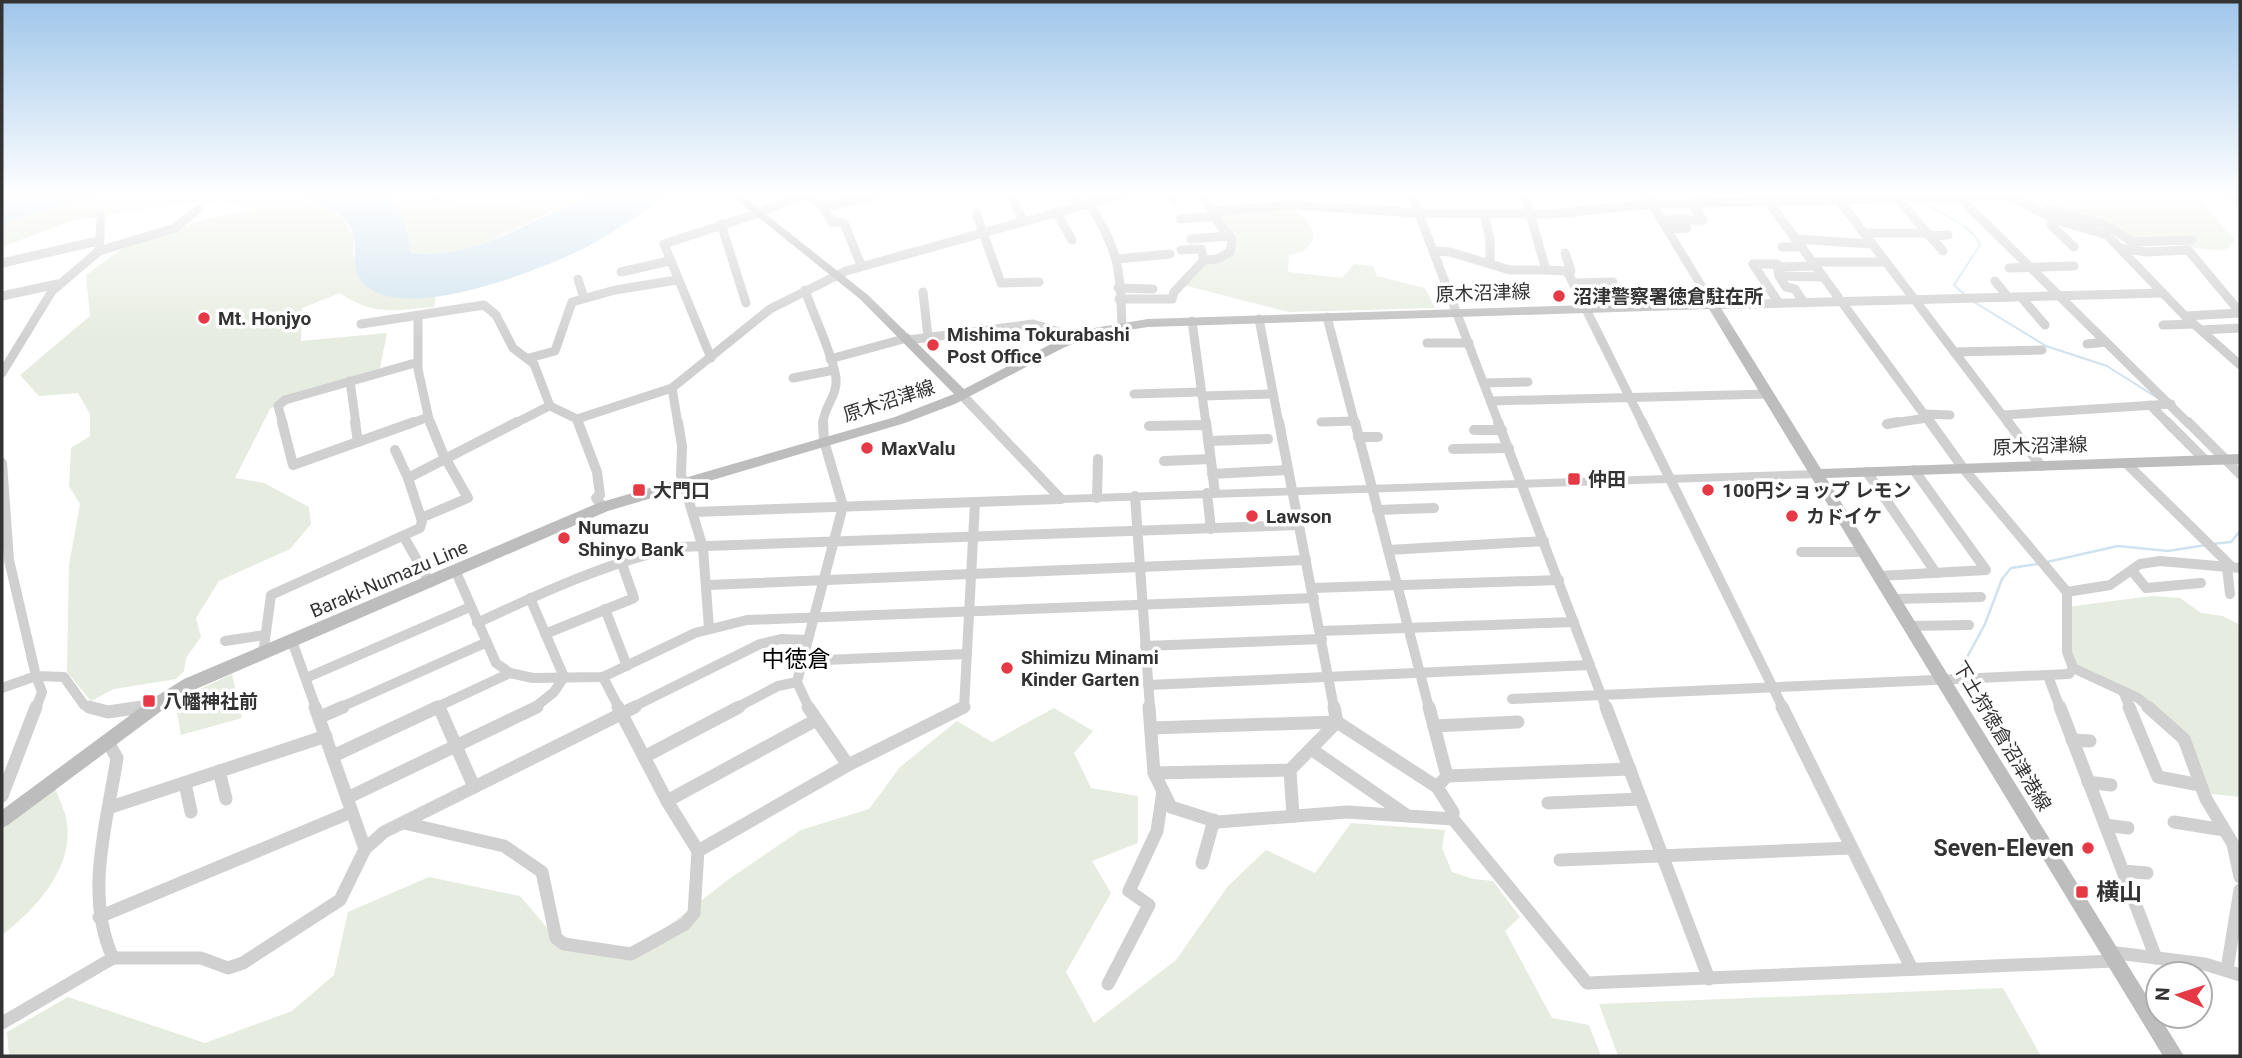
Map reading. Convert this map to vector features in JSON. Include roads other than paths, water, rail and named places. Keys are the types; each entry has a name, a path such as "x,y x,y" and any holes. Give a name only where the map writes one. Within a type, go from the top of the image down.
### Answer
{"main road":[{"path":"797,242 837,274 908,339 962,395"},
{"path":"1713,305 1817,474"},
{"name":"原木沼津線","path":"824,441 901,420 962,395 1059,345 1122,326 1192,321 1713,305"},
{"name":"Baraki-Numazu Line","path":"2,820 158,704 190,684 603,507 824,441"},
{"name":"原木沼津線","path":"1817,474 2222,460"},
{"name":"下土狩徳倉沼津港線","path":"1817,474 2174,1056"}],"street":[{"path":"2,373 57,284 99,246 99,242"},
{"path":"2,264 114,242"},
{"path":"669,242 664,244 669,261 710,358"},
{"path":"726,242 746,303"},
{"path":"851,242 860,265"},
{"path":"360,324 484,305 501,320 519,354 529,358 537,368 540,388 549,406 565,416 578,419 673,388 770,309 837,274 943,242"},
{"path":"985,242 1000,283 1039,282"},
{"path":"1112,242 1121,275 1118,288 1122,326"},
{"path":"1119,299 1172,299 1174,292 1204,260 1217,259 1230,252 1233,242"},
{"path":"1431,242 1709,978"},
{"path":"1490,242 1490,263"},
{"path":"1538,242 1546,270"},
{"path":"1675,242 1713,305 2163,293"},
{"path":"1799,242 1963,468 2067,592 2067,652 2073,668 2138,698 2185,739 2200,785 2224,830 2236,845 2240,877"},
{"path":"1847,242 1872,244 2041,466"},
{"path":"1935,242 1943,251"},
{"path":"2004,242 2056,296 2115,350 2222,460"},
{"path":"2069,242 2074,247"},
{"path":"2114,242 2185,316 2240,365"},
{"path":"1782,247 1802,247"},
{"path":"2120,248 2146,252 2188,250 2240,312"},
{"path":"1181,250 1200,249 1204,260"},
{"path":"1435,251 1450,252 1510,270 1571,271 1565,253"},
{"path":"1117,259 1170,254"},
{"path":"621,272 669,261"},
{"path":"1778,272 1814,264 1886,262"},
{"path":"1779,303 1753,264 1778,272 1823,276"},
{"path":"2009,268 2074,266"},
{"path":"1565,271 1912,969"},
{"path":"1778,272 1786,287 1795,289 1804,303"},
{"path":"578,279 584,298"},
{"path":"529,358 555,351 572,302 677,280"},
{"path":"1995,281 2008,297"},
{"path":"1573,283 1613,282"},
{"path":"2,296 57,284"},
{"path":"1118,288 1153,289"},
{"path":"806,290 825,353 834,370 836,391 823,415 824,441 843,506 797,681 803,699 848,765"},
{"path":"923,292 928,337"},
{"path":"2021,297 2045,325"},
{"path":"2185,316 2240,312"},
{"path":"418,317 415,363 426,418 443,458 468,499 421,518"},
{"path":"1327,317 1434,726 1442,781 1453,819 1587,983 1912,969 2111,956 2156,958 2233,972 2240,890"},
{"path":"1259,319 1330,678 1336,722"},
{"path":"1192,321 1212,474 1211,528"},
{"path":"830,359 908,339 1033,324 1060,332 1059,345"},
{"path":"2163,326 2240,328"},
{"path":"2087,344 2106,342"},
{"path":"1427,343 1469,343"},
{"path":"2115,350 2128,347"},
{"path":"1954,352 2042,350"},
{"path":"415,363 285,400 278,406 293,465 426,418"},
{"path":"793,378 834,370"},
{"path":"350,381 358,442"},
{"path":"1483,383 1528,382"},
{"path":"673,388 682,446 683,481 703,548 708,584 706,616 709,628"},
{"path":"1134,394 1273,394"},
{"path":"1491,401 1768,394"},
{"path":"962,395 1061,499"},
{"path":"2003,415 2166,404"},
{"path":"2150,405 2240,474"},
{"path":"408,478 549,406"},
{"path":"1887,424 1926,416 1950,415"},
{"path":"578,419 597,472 600,495 596,498 603,507"},
{"path":"1321,422 1354,421"},
{"path":"1149,426 1206,425"},
{"path":"1474,430 1502,430"},
{"path":"1358,437 1378,437"},
{"path":"1208,441 1268,439"},
{"path":"1452,449 1508,448"},
{"path":"263,653 271,595 420,528 421,518 408,478 395,450"},
{"path":"1097,498 1098,459"},
{"path":"1164,461 1210,459"},
{"path":"2,463 5,561 42,692 2,796"},
{"path":"2126,463 2233,568"},
{"path":"1212,474 1287,470"},
{"path":"1880,576 1986,570 1914,470"},
{"path":"1867,471 1936,573"},
{"path":"694,512 1817,474"},
{"path":"1135,496 1154,774 1171,807 1214,820 1347,812 1453,819"},
{"path":"698,851 848,765 951,712 964,709 975,502"},
{"path":"1377,510 1434,508"},
{"path":"477,623 530,598 653,551 1298,525"},
{"path":"404,537 430,583"},
{"path":"1388,550 1544,541"},
{"path":"1801,552 1865,551"},
{"path":"708,584 1306,560"},
{"path":"2067,592 2110,585 2133,572 2140,564 2160,561 2233,568"},
{"path":"545,634 634,598 622,564"},
{"path":"2230,594 2233,568"},
{"path":"456,572 496,663 510,673 533,678 603,677 709,628 747,620 1142,604 1398,586 1559,580"},
{"path":"2133,572 2146,588 2201,583"},
{"path":"1894,599 1981,597"},
{"path":"530,598 564,677"},
{"path":"306,678 470,607"},
{"path":"605,609 627,666"},
{"path":"1145,646 1408,628 1574,622"},
{"path":"1910,626 1969,625"},
{"path":"225,641 265,635"},
{"path":"2,1023 113,958 201,958 228,968 243,964 340,900 365,849 374,838 760,644 781,639 807,640"},
{"path":"292,641 365,849"},
{"path":"320,716 485,643"},
{"path":"802,661 967,654"},
{"path":"1148,685 1421,676 1590,665"},
{"path":"1512,699 2048,676 2069,674 2073,668"},
{"path":"333,756 510,673"},
{"path":"2,688 36,676 64,677 84,705 108,712 158,704"},
{"path":"2048,676 2156,958"},
{"path":"99,917 349,805 456,746 535,708 554,692 564,677"},
{"path":"404,823 504,846 542,872 556,937 564,944 631,954 685,924 694,913 698,851 667,801 603,677"},
{"path":"644,757 778,686 797,681"},
{"path":"2123,691 2158,777 2200,785"},
{"path":"439,707 474,788"},
{"path":"667,801 816,720"},
{"path":"1154,774 1290,770 1336,722"},
{"path":"1151,728 1336,722 1442,781 1630,769"},
{"path":"1434,726 1518,722"},
{"path":"111,807 326,736"},
{"path":"2072,740 2090,741"},
{"path":"108,742 117,758 97,898 106,948 113,958"},
{"path":"1311,749 1407,816"},
{"path":"1290,770 1293,816"},
{"path":"219,771 226,799"},
{"path":"2088,782 2111,785"},
{"path":"185,783 191,812"},
{"path":"1108,984 1149,905 1129,891 1157,831 1163,791"},
{"path":"1548,803 1641,799"},
{"path":"1202,863 1214,820"},
{"path":"2174,822 2224,830"},
{"path":"2105,825 2128,828"},
{"path":"1560,860 1851,848"},
{"path":"2123,871 2147,873"}],"water":[{"path":"354,242 409,242 410,253 433,253 474,247 486,242 595,242 514,277 443,296 410,299 383,295 363,283 356,267"}],"waterway":[{"path":"1966,296 1954,285 1980,245 1978,242"},
{"path":"1974,302 2046,346 2107,366 2156,397"},
{"path":"2212,544 2231,542 2240,531"},
{"path":"2047,562 2118,546 2168,551 2206,545"},
{"path":"1959,672 1985,624 2002,579 2011,568 2037,564"}],"place":[{"name":"沼津警察署徳倉駐在所","path":"1559,296"},
{"name":"Mt. Honjyo","path":"204,318"},
{"name":"Mishima Tokurabashi Post Office","path":"933,345"},
{"name":"MaxValu","path":"867,448"},
{"name":"仲田","path":"1574,479"},
{"name":"大門口","path":"639,490"},
{"name":"100円ショップ レモン","path":"1708,490"},
{"name":"Lawson","path":"1252,516"},
{"name":"カドイケ","path":"1792,516"},
{"name":"Numazu Shinyo Bank","path":"564,538"},
{"name":"Shimizu Minami Kinder Garten","path":"1007,668"},
{"name":"八幡神社前","path":"149,701"},
{"name":"Seven-Eleven","path":"2088,848"},
{"name":"横山","path":"2082,892"}],"district":[{"name":"中徳倉","path":"796,659"}]}
